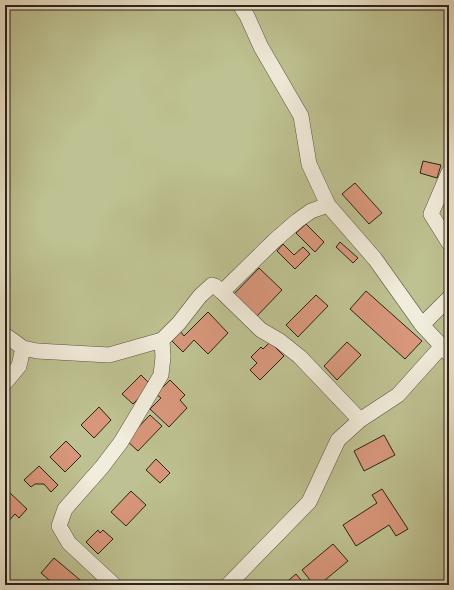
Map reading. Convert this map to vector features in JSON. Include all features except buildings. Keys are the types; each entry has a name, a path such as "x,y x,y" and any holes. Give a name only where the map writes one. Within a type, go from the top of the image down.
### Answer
{"street":[{"path":"228,585 309,502 338,440 360,420 398,395 445,350 422,326 375,259 328,205 309,164 301,116 261,47 247,16 240,5"},
{"path":"449,172 431,214 449,242"},
{"path":"222,292 274,241 297,221 311,211 328,205"},
{"path":"5,335 22,348 37,351 109,355 162,340 179,323 208,286 212,285 222,292 261,330 280,341 300,357 360,420"},
{"path":"422,326 449,298"},
{"path":"114,585 68,543 59,526 65,509 97,473 133,425 161,375 163,357 162,340"},
{"path":"5,383 19,366 22,348"}],"green space":[{"path":"5,5 449,5 449,585 5,585"}]}
